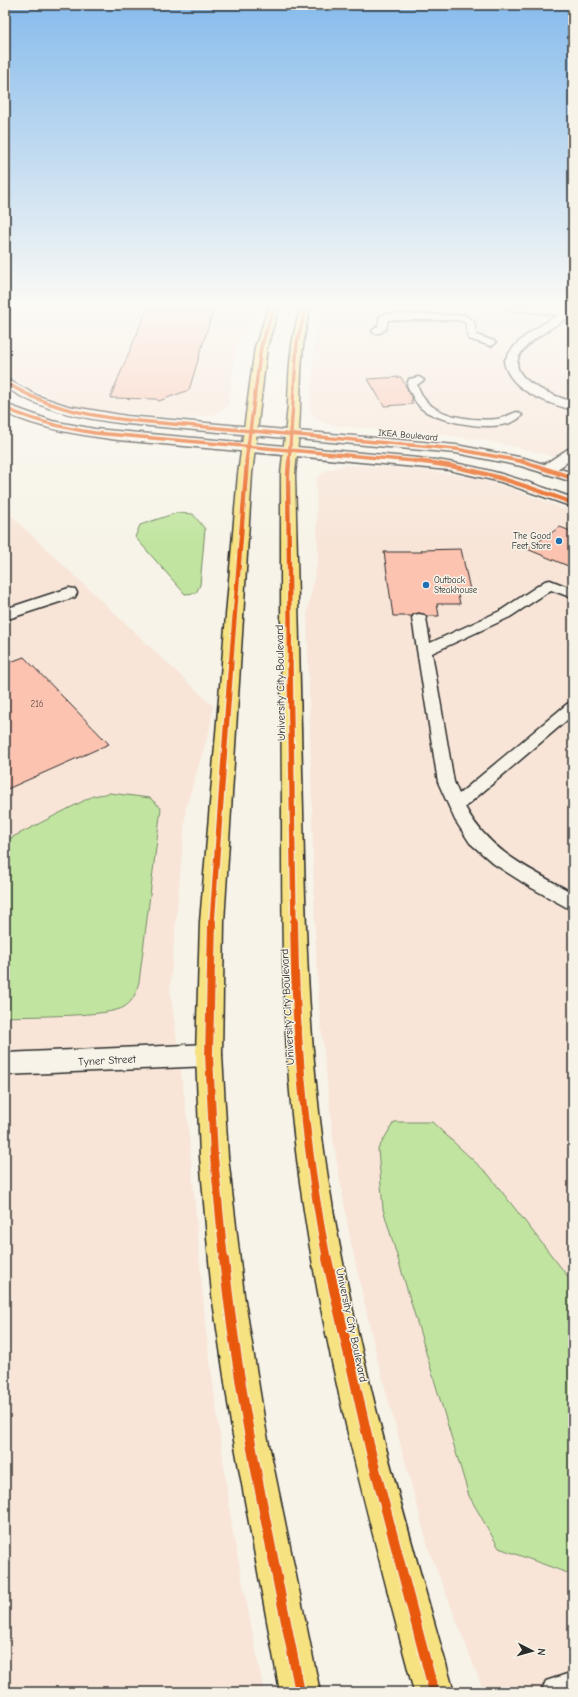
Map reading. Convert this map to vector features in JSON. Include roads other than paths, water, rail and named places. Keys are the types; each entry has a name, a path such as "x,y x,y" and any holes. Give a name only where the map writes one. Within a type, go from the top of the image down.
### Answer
{"main road":[{"path":"256,386 245,474 212,922 209,1055 214,1157 228,1295 249,1430 300,1692"},
{"name":"University City Boulevard","path":"294,386 288,475 294,949 296,1008 303,1085 317,1203 350,1366 385,1509 434,1692"}],"street":[{"name":"IKEA Boulevard","path":"12,386 33,399 75,413 249,438 290,451 424,462 462,468 515,482 573,503"},
{"path":"526,386 544,397 573,406"},
{"name":"IKEA Boulevard","path":"5,408 36,421 72,431 249,438 291,433 456,449 497,456 547,469 573,478"},
{"path":"547,469 573,452"},
{"path":"5,615 69,593"},
{"name":"Tyner Street","path":"5,1064 209,1055"}],"lane":[{"path":"413,386 423,403 430,409 444,416 467,422 483,422 509,420 517,415"},
{"path":"424,651 489,623 515,609 550,584 573,594"},
{"path":"418,618 446,782 456,806 468,828 480,843 520,871 573,902"},
{"path":"456,806 573,707"},
{"path":"557,1692 573,1688"}],"place":[{"name":"The Good Feet Store","path":"559,541"},
{"name":"Outback Steakhouse","path":"426,585"}]}
